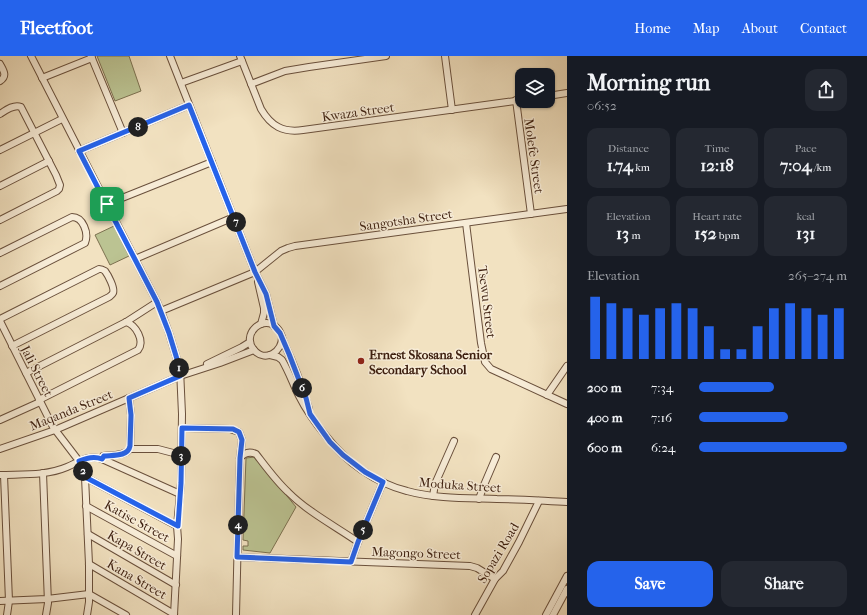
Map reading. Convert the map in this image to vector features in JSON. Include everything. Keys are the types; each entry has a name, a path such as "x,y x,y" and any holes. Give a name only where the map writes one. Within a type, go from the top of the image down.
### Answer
{"street":[{"path":"30,56 157,302 180,369 182,428 174,614"},
{"path":"170,56 255,272 266,294 274,326"},
{"path":"251,84 278,73 295,69 386,56"},
{"path":"445,56 452,110"},
{"path":"42,78 92,57 123,133"},
{"path":"181,84 241,58"},
{"name":"Kwaza Street","path":"241,58 261,109 267,118 275,126 290,131 515,101"},
{"path":"0,64 5,75 0,81"},
{"path":"555,95 567,93"},
{"path":"79,151 189,105"},
{"path":"0,114 14,107 20,106 60,183 57,191 0,220"},
{"name":"Molefe Street","path":"520,108 531,214"},
{"path":"0,150 62,119"},
{"path":"0,186 49,161"},
{"path":"107,204 212,162"},
{"name":"Sangotsha Street","path":"161,311 255,272 281,251 288,248 300,245 567,209"},
{"path":"0,254 72,217 77,217 80,220 87,236 85,243 0,286"},
{"path":"135,259 234,217"},
{"name":"Tsewu Street","path":"466,223 482,349 485,362 491,369 567,404"},
{"path":"0,320 99,269 105,271 112,284 114,292 109,297 12,346"},
{"path":"255,272 264,308 261,324"},
{"path":"26,373 126,322 157,302"},
{"name":"Jali Street","path":"0,320 39,401 55,430 79,461 85,477 89,594 87,615"},
{"path":"0,420 138,350 141,344 139,336 132,324 126,322"},
{"path":"261,324 270,324 274,326 278,329 282,337 278,350 270,355 261,355 254,350 250,342 251,333 261,324"},
{"name":"Moduka Street","path":"282,337 301,385 310,414"},
{"name":"Maqanda Street","path":"193,371 250,342"},
{"name":"Maqanda Street","path":"0,449 55,430 180,376 254,350"},
{"name":"Moduka Street","path":"270,355 278,357 282,360 298,395 327,438 343,455 365,472 383,482 408,492 433,496 567,502"},
{"path":"546,395 567,366"},
{"path":"102,459 104,456 124,454 130,449 131,415 129,398"},
{"path":"182,428 230,429 239,432 242,440 240,458 236,615"},
{"path":"433,496 435,484 454,440"},
{"path":"130,449 158,449 181,456"},
{"path":"240,458 243,454 253,452 256,454 294,498 358,542"},
{"path":"7,615 9,601 2,475 43,473 59,470 79,461 95,457 180,494"},
{"path":"479,499 496,457"},
{"path":"43,473 47,599 46,615"},
{"path":"85,477 178,526"},
{"path":"351,562 383,482"},
{"name":"Sopazi Road","path":"475,615 495,579 503,571 539,501"},
{"name":"Katise Street","path":"86,506 177,556"},
{"name":"Kapa Street","path":"88,534 176,586"},
{"name":"Magongo Street","path":"237,557 470,566 477,568 495,579"},
{"name":"Kana Street","path":"88,564 174,614"},
{"path":"546,615 567,576"},
{"path":"553,615 567,589"},
{"path":"0,601 47,599 89,594 126,615"}],"green space":[{"path":"97,56 129,56 141,91 115,101"},
{"path":"114,226 129,256 110,265 95,235"},
{"path":"255,457 296,507 270,553 243,550 243,546 248,546 248,541 243,540 246,458"}],"place":[{"name":"Ernest Skosana Senior Secondary School","path":"361,361"}],"route":[{"path":"189,105 255,272 264,288 274,326 278,329 289,354 306,398 310,414 324,435 343,455 365,472 383,482 351,562 237,557 240,458 242,440 241,434 233,429 182,428 181,483 178,526 85,477 79,461 92,457 102,459 104,456 124,454 130,449 131,415 129,398 180,376 180,369 161,311 107,204 79,151 189,105"}]}
